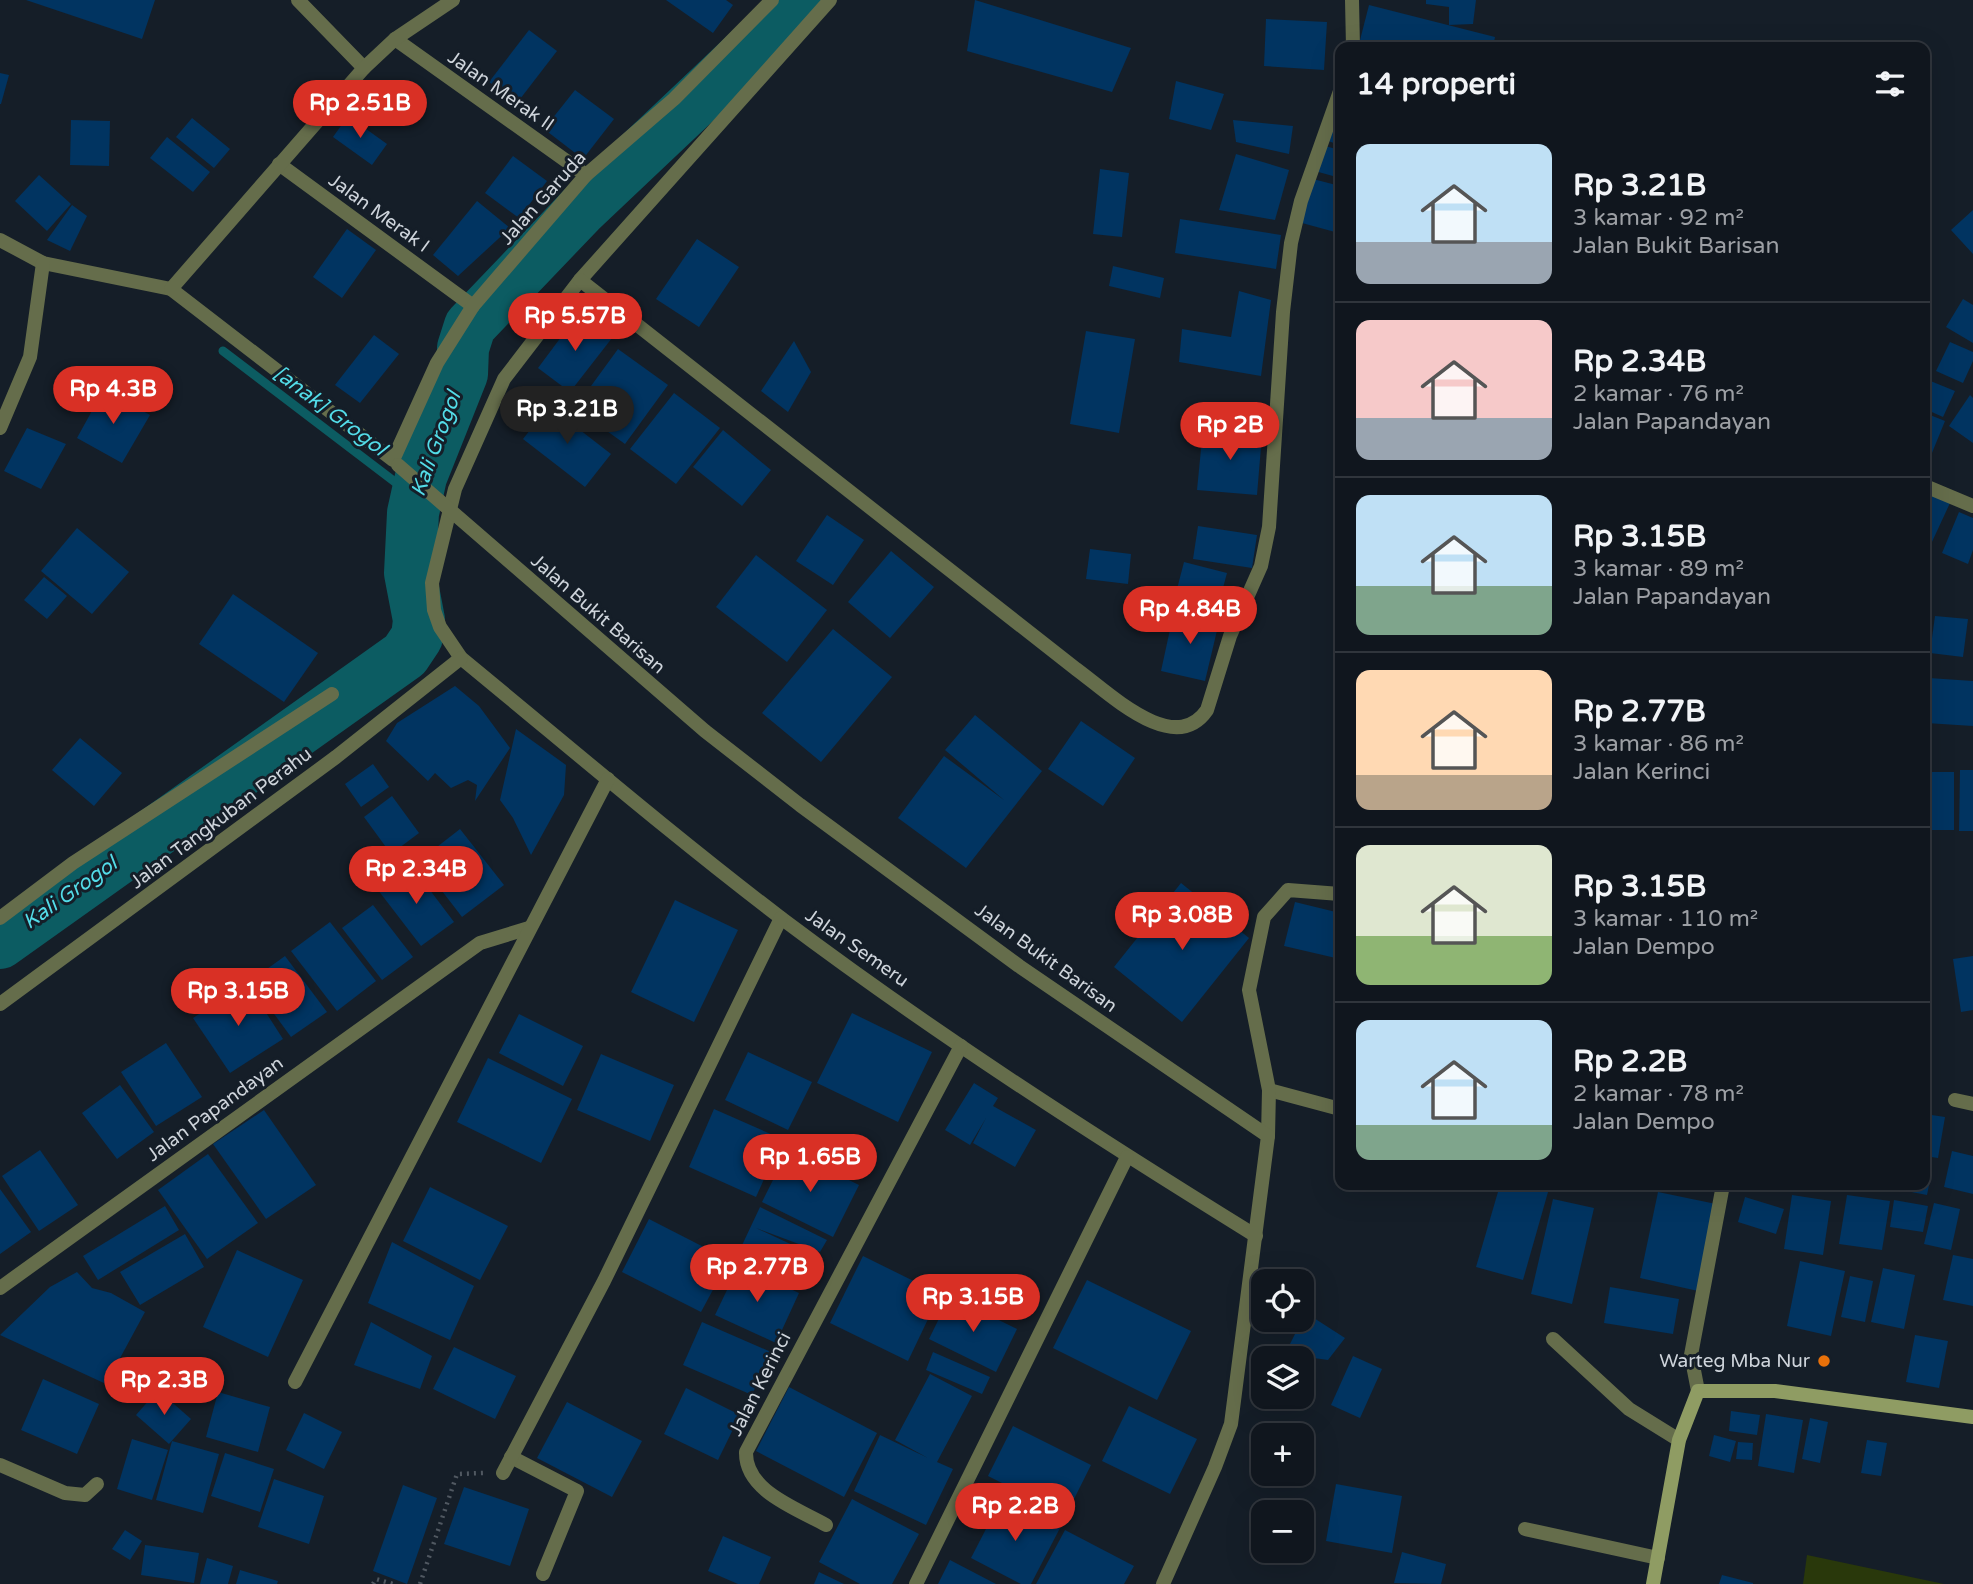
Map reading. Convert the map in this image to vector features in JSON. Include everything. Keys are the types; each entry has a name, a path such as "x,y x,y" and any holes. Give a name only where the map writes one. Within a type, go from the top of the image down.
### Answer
{"main road":[{"path":"1653,1584 1679,1440 1698,1391 1775,1391 1973,1417"}],"street":[{"path":"298,0 364,68"},
{"path":"0,240 43,263 171,289 364,68 395,39 453,0"},
{"name":"Jalan Garuda","path":"395,463 437,363 472,306 586,174 674,99 772,0"},
{"path":"461,658 440,626 432,596 448,510 504,379 580,279 830,0"},
{"path":"1352,0 1353,42"},
{"name":"Jalan Merak II","path":"395,39 586,174"},
{"path":"580,279 1076,669 1148,720 1171,728 1187,728 1200,720 1207,710 1230,636 1261,566 1269,527 1283,312 1291,243 1301,201 1335,104"},
{"name":"Jalan Merak I","path":"279,164 472,306"},
{"path":"0,428 30,357 43,263"},
{"name":"Jalan Bukit Barisan","path":"171,289 433,493 448,510 705,731 790,797 1019,966 1268,1136"},
{"path":"1930,488 1973,506"},
{"name":"Jalan Semeru","path":"461,658 781,918 961,1046 1127,1157 1256,1236"},
{"name":"Jalan Tangkuban Perahu","path":"0,1004 336,757 461,658"},
{"path":"0,918 73,863 332,694"},
{"path":"295,1382 608,779"},
{"path":"1163,1584 1231,1424 1268,1136 1269,1090 1249,990 1265,916 1288,890 1335,894"},
{"path":"503,1473 604,1281 781,918"},
{"name":"Jalan Papandayan","path":"0,1288 480,943 529,928"},
{"name":"Jalan Kerinci","path":"826,1525 758,1485 749,1473 746,1451 961,1046"},
{"path":"1269,1090 1335,1108"},
{"path":"1955,1100 1973,1104"},
{"path":"916,1584 1127,1157"},
{"path":"1698,1391 1691,1355 1722,1190"},
{"path":"1553,1339 1629,1409 1679,1440"},
{"path":"511,1457 577,1491 542,1574"},
{"path":"0,1465 65,1493 85,1495 97,1484"},
{"path":"1525,1529 1658,1558"}],"path":[{"path":"420,1584 457,1474 503,1473"},
{"path":"373,1584 376,1579 393,1584"}],"green space":[{"path":"1807,1555 1944,1584 1803,1584"}],"building":[{"path":"26,0 155,0 142,39"},
{"path":"666,0 726,0 733,5 713,33"},
{"path":"975,0 1131,48 1112,92 967,51"},
{"path":"1426,0 1476,0 1473,24 1449,25 1449,7 1426,4"},
{"path":"1369,5 1495,37 1494,42 1360,42"},
{"path":"1266,19 1327,22 1324,70 1264,66"},
{"path":"529,30 557,51 517,103 489,82"},
{"path":"0,73 9,75 1,104 0,104"},
{"path":"1176,81 1224,94 1211,130 1169,119"},
{"path":"575,90 614,119 583,159 544,129"},
{"path":"1335,115 1335,143 1328,141"},
{"path":"348,116 387,144 372,165 333,137"},
{"path":"192,118 230,149 214,168 176,137"},
{"path":"71,120 110,121 109,166 70,165"},
{"path":"1233,120 1293,126 1289,154 1236,142"},
{"path":"167,137 210,172 193,192 150,158"},
{"path":"1321,145 1335,149 1335,177 1315,171"},
{"path":"1236,154 1289,170 1275,220 1219,210"},
{"path":"513,156 547,181 519,218 485,193"},
{"path":"1100,169 1129,173 1122,237 1093,234"},
{"path":"39,175 71,204 47,231 15,201"},
{"path":"1313,179 1335,185 1335,232 1302,223"},
{"path":"477,201 510,228 458,276 433,255"},
{"path":"72,205 87,216 70,251 47,240"},
{"path":"1973,210 1973,254 1951,230"},
{"path":"1180,219 1281,235 1276,269 1175,253"},
{"path":"347,229 376,250 342,298 313,277"},
{"path":"697,239 739,267 699,327 656,299"},
{"path":"1113,266 1164,278 1160,298 1109,286"},
{"path":"1239,291 1271,300 1261,376 1179,362 1182,329 1231,337"},
{"path":"1963,299 1973,305 1973,343 1946,327"},
{"path":"579,313 612,338 570,392 538,368"},
{"path":"1086,331 1135,339 1119,433 1070,424"},
{"path":"374,335 399,354 360,403 335,385"},
{"path":"794,341 811,372 788,412 761,391"},
{"path":"1950,342 1973,352 1973,361 1963,383 1936,371"},
{"path":"618,349 668,385 625,444 575,408"},
{"path":"1930,381 1955,391 1943,417 1930,411"},
{"path":"104,389 150,415 122,463 77,438"},
{"path":"674,393 720,428 676,484 630,449"},
{"path":"1970,395 1973,398 1973,443 1949,426"},
{"path":"549,406 611,454 585,487 523,439"},
{"path":"1930,415 1945,421 1930,458"},
{"path":"27,428 66,444 41,489 4,471"},
{"path":"1203,429 1262,435 1257,495 1197,490"},
{"path":"723,430 771,470 742,506 693,467"},
{"path":"1930,494 1950,503 1930,544"},
{"path":"1959,512 1973,518 1973,550 1968,564 1942,553"},
{"path":"827,515 864,540 833,585 796,561"},
{"path":"1198,526 1257,535 1252,568 1193,559"},
{"path":"77,528 129,572 92,614 41,571"},
{"path":"1090,549 1131,554 1128,584 1086,579"},
{"path":"891,551 934,587 890,638 848,602"},
{"path":"756,555 827,610 787,662 716,607"},
{"path":"1184,562 1227,573 1220,599 1177,589"},
{"path":"44,577 67,596 47,619 24,600"},
{"path":"233,594 318,653 284,702 199,644"},
{"path":"1174,611 1219,622 1205,681 1161,671"},
{"path":"1935,616 1968,619 1963,657 1930,653"},
{"path":"833,629 892,677 821,762 762,713"},
{"path":"1930,678 1973,681 1973,726 1930,723"},
{"path":"455,686 479,706 510,748 475,801 477,785 468,780 451,788 435,773 428,781 386,741 397,723"},
{"path":"975,715 1042,771 966,868 898,818 944,756 1004,800 945,750"},
{"path":"1081,721 1135,758 1103,806 1048,769"},
{"path":"516,729 566,765 564,795 531,855 513,818 500,800"},
{"path":"80,738 122,773 94,806 52,770"},
{"path":"373,764 389,787 361,807 345,784"},
{"path":"1960,770 1973,770 1973,831 1959,831"},
{"path":"1930,772 1954,772 1954,830 1930,830"},
{"path":"392,796 419,833 391,854 364,817"},
{"path":"460,829 504,885 462,917 419,861"},
{"path":"411,865 454,922 421,946 378,890"},
{"path":"1181,883 1249,938 1182,1022 1114,967"},
{"path":"675,900 738,930 694,1022 631,992"},
{"path":"1295,902 1335,912 1335,958 1284,946"},
{"path":"373,905 413,957 382,980 342,928"},
{"path":"330,922 376,981 337,1011 291,951"},
{"path":"285,956 327,1012 291,1037 250,981"},
{"path":"1973,956 1973,1010 1961,1012 1953,959"},
{"path":"247,983 283,1039 230,1073 193,1018"},
{"path":"852,1013 932,1052 898,1122 817,1083"},
{"path":"519,1014 583,1046 563,1086 499,1053"},
{"path":"166,1043 202,1097 156,1126 121,1072"},
{"path":"748,1052 812,1082 788,1130 725,1100"},
{"path":"601,1054 674,1085 650,1141 577,1110"},
{"path":"488,1058 572,1099 541,1163 457,1122"},
{"path":"974,1083 998,1098 993,1106 1036,1130 1015,1167 973,1143 986,1118 970,1145 945,1130"},
{"path":"120,1085 154,1132 117,1159 82,1113"},
{"path":"714,1109 782,1139 756,1197 689,1167"},
{"path":"264,1110 316,1185 266,1219 213,1144"},
{"path":"1930,1115 1945,1117 1938,1158 1930,1157"},
{"path":"40,1150 78,1205 39,1231 2,1176"},
{"path":"788,1150 859,1185 833,1237 762,1202"},
{"path":"1952,1151 1973,1156 1973,1194 1944,1187"},
{"path":"208,1154 258,1223 207,1259 158,1190"},
{"path":"430,1187 508,1226 480,1280 403,1241"},
{"path":"0,1189 31,1232 0,1254"},
{"path":"1499,1190 1549,1190 1523,1280 1476,1267"},
{"path":"1901,1190 1928,1190 1927,1195"},
{"path":"1658,1192 1716,1204 1698,1291 1640,1278"},
{"path":"1792,1195 1831,1201 1823,1255 1784,1249"},
{"path":"1847,1195 1890,1201 1882,1250 1839,1244"},
{"path":"1745,1197 1784,1209 1776,1234 1738,1222"},
{"path":"1553,1199 1594,1208 1572,1304 1531,1294"},
{"path":"1894,1200 1928,1206 1923,1232 1890,1227"},
{"path":"1934,1203 1960,1209 1951,1250 1924,1244"},
{"path":"165,1206 179,1230 98,1280 83,1256"},
{"path":"760,1207 827,1240 820,1252 756,1228 814,1255 799,1287 736,1258"},
{"path":"649,1219 729,1260 701,1312 622,1272"},
{"path":"185,1234 204,1267 140,1305 120,1272"},
{"path":"392,1242 474,1286 450,1340 368,1303"},
{"path":"237,1250 303,1280 268,1357 203,1327"},
{"path":"1953,1255 1973,1259 1973,1306 1943,1300"},
{"path":"863,1256 940,1294 908,1361 830,1323"},
{"path":"1800,1261 1845,1271 1831,1336 1787,1326"},
{"path":"739,1265 799,1293 776,1343 715,1315"},
{"path":"1883,1268 1915,1275 1904,1329 1871,1322"},
{"path":"77,1272 92,1288 111,1293 145,1312 106,1384 0,1335 50,1287"},
{"path":"1850,1276 1873,1281 1865,1322 1841,1317"},
{"path":"1087,1280 1191,1331 1157,1400 1053,1348"},
{"path":"1610,1287 1679,1299 1673,1334 1604,1323"},
{"path":"950,1296 1017,1329 996,1372 929,1339"},
{"path":"1314,1318 1345,1338 1328,1360 1314,1358 1314,1346 1289,1346 1296,1332 1314,1332"},
{"path":"371,1322 432,1356 420,1389 354,1365"},
{"path":"702,1322 771,1352 752,1395 683,1365"},
{"path":"1915,1335 1948,1341 1939,1388 1906,1382"},
{"path":"454,1347 516,1376 495,1419 433,1389"},
{"path":"933,1352 990,1377 982,1394 926,1370"},
{"path":"1353,1356 1382,1369 1360,1418 1331,1405"},
{"path":"930,1374 972,1396 937,1462 953,1469 926,1525 854,1491 880,1435 928,1458 895,1440"},
{"path":"43,1379 99,1404 77,1454 21,1430"},
{"path":"789,1387 877,1433 844,1497 756,1451"},
{"path":"686,1388 740,1415 718,1460 664,1434"},
{"path":"158,1390 191,1419 169,1444 136,1415"},
{"path":"218,1392 270,1407 258,1452 206,1437"},
{"path":"567,1402 642,1441 612,1497 537,1458"},
{"path":"1129,1406 1197,1439 1170,1494 1102,1461"},
{"path":"1731,1411 1760,1415 1757,1435 1729,1431"},
{"path":"304,1413 342,1432 324,1469 286,1450"},
{"path":"1766,1414 1803,1420 1794,1473 1758,1466"},
{"path":"1810,1418 1828,1422 1820,1463 1802,1459"},
{"path":"1013,1426 1091,1465 1066,1515 988,1476"},
{"path":"1714,1435 1736,1441 1730,1462 1709,1456"},
{"path":"132,1439 168,1450 152,1500 117,1489"},
{"path":"1867,1440 1887,1443 1881,1476 1861,1473"},
{"path":"172,1441 219,1454 203,1513 156,1500"},
{"path":"1738,1442 1753,1443 1752,1460 1736,1459"},
{"path":"225,1453 274,1469 260,1512 211,1496"},
{"path":"274,1479 324,1496 309,1544 258,1527"},
{"path":"1336,1484 1402,1496 1392,1553 1326,1541"},
{"path":"403,1485 437,1498 407,1584 373,1571"},
{"path":"464,1487 529,1509 510,1566 444,1544"},
{"path":"1002,1498 1060,1528 1031,1584 1021,1584 971,1558"},
{"path":"852,1499 919,1534 892,1584 860,1584 819,1562"},
{"path":"125,1530 142,1541 130,1560 112,1549"},
{"path":"1065,1530 1134,1566 1124,1584 1036,1584"},
{"path":"723,1536 771,1557 759,1584 738,1584 708,1571"},
{"path":"145,1545 199,1553 194,1583 141,1575"},
{"path":"1402,1552 1446,1564 1441,1584 1394,1583"},
{"path":"207,1558 233,1566 228,1584 200,1584"},
{"path":"950,1560 996,1584 938,1584"},
{"path":"240,1570 278,1581 277,1584 236,1584"},
{"path":"819,1572 844,1584 814,1584"},
{"path":"1722,1575 1753,1583 1753,1584 1719,1584"}],"waterway":[{"name":"Kali Grogol","path":"0,943 405,655 417,637 419,620 410,573 413,513 421,477 462,374 463,348 470,326 582,209 803,0"},
{"name":"[anak] Grogol","path":"223,351 416,498"}],"place":[{"name":"Warteg Mba Nur","path":"1824,1361"}]}
